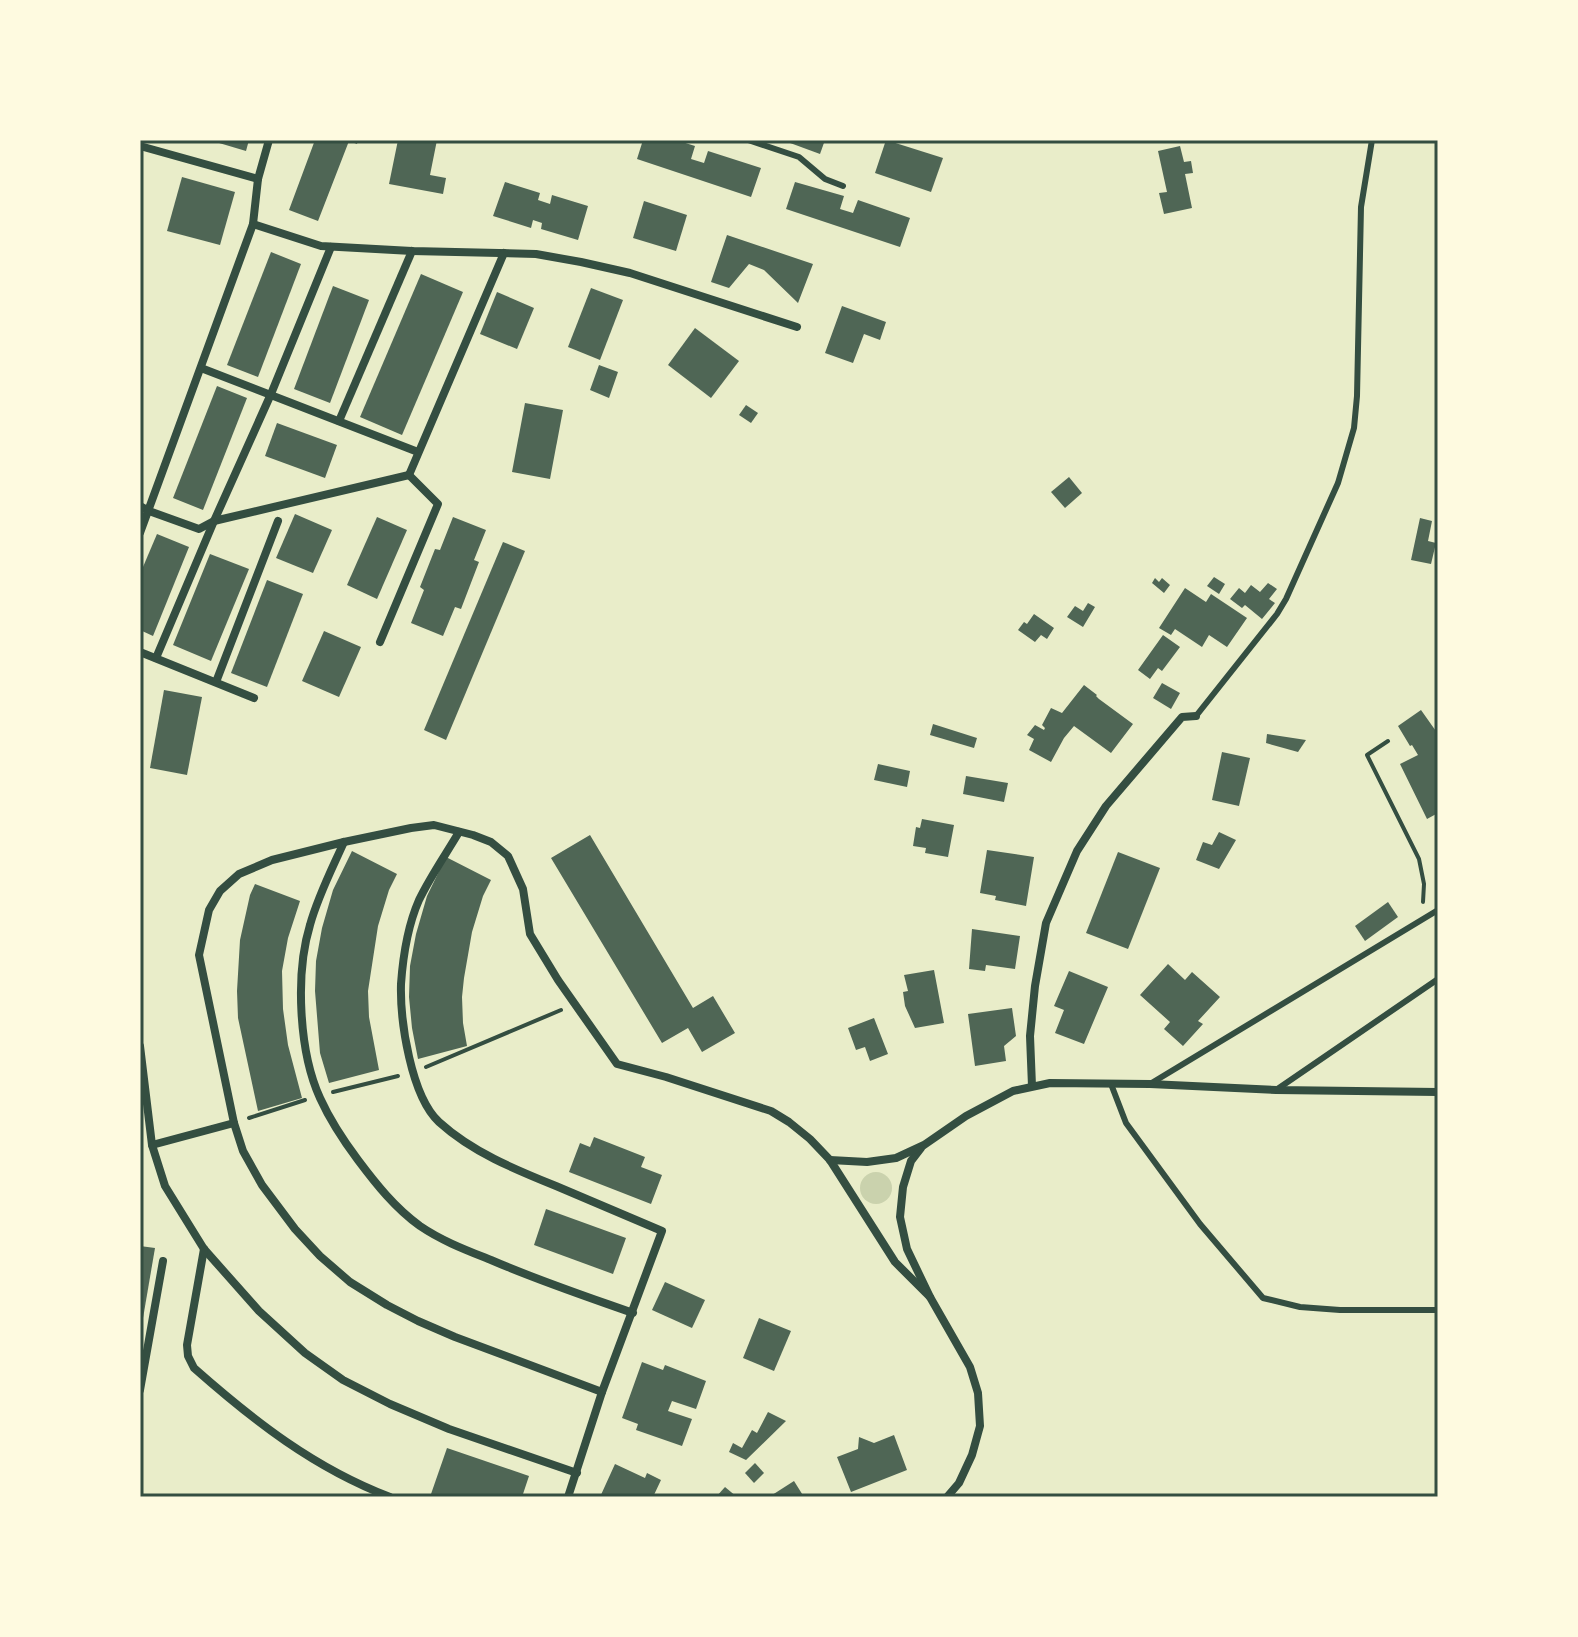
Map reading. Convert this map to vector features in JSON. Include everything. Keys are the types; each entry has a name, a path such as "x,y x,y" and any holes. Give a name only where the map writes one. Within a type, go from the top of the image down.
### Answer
{"street":[{"path":"140,533 253,224 258,179 269,140"},
{"path":"140,146 258,179"},
{"path":"253,224 321,246 536,254 630,273 797,327"},
{"path":"156,658 331,247"},
{"path":"339,421 412,251"},
{"path":"409,475 504,253"},
{"path":"201,368 418,452"},
{"path":"140,506 199,529 214,521 409,475"},
{"path":"380,642 438,504 409,475"},
{"path":"216,682 278,521"},
{"path":"140,652 254,698"},
{"path":"1032,1086 1030,1036 1046,923 1077,851 1120,788 1182,717 1196,716"},
{"path":"602,1392 418,1321 350,1282 295,1229 262,1185 243,1151 234,1123 199,955 209,910 220,891 239,874 272,860 434,825 491,842 508,856 523,889 530,934 617,1064 771,1111 789,1122 830,1160 895,1262 930,1297"},
{"path":"459,832 419,901 406,943 401,985 405,1027 412,1072 422,1101 437,1120 465,1142 501,1163 662,1231 602,1392 568,1497"},
{"path":"344,842 320,893 309,928 301,990 305,1045 319,1095 331,1120 382,1192 419,1225 449,1243 514,1270 633,1313"},
{"path":"140,1046 152,1145 165,1186 204,1249 259,1311 305,1353 343,1380 390,1404 449,1429 577,1473"},
{"path":"830,1160 867,1162 896,1158 924,1145 966,1116 1013,1091 1050,1083 1438,1092"},
{"path":"152,1145 234,1123"},
{"path":"924,1145 911,1161 903,1187 900,1217 907,1249 970,1367 978,1393 980,1426 972,1455 959,1483 947,1497"},
{"path":"204,1249 187,1345 194,1368 264,1428 320,1465 390,1497"},
{"path":"140,1390 163,1261"}],"lane":[{"path":"748,140 799,157 825,179 843,186"},
{"path":"1196,716 1277,614 1338,483 1354,428 1361,207 1372,140"},
{"path":"1150,1084 1438,910"},
{"path":"1276,1090 1438,979"},
{"path":"1111,1084 1126,1123 1200,1224 1263,1298 1300,1307 1340,1310 1438,1310"}],"path":[{"path":"1388,741 1367,755 1419,859 1424,884 1420,921"},
{"path":"234,1123 319,1095 412,1072 575,1004"}],"green space":[{"path":"876,1172 887,1177 892,1188 887,1199 876,1204 865,1199 860,1188 865,1177"}],"building":[{"path":"209,140 249,140 246,151"},
{"path":"315,140 358,140 357,144 349,141 318,221 289,210"},
{"path":"398,140 437,140 430,175 446,178 443,194 389,184"},
{"path":"643,140 676,140 695,146 691,159 704,163 708,151 761,168 751,197 637,159"},
{"path":"782,140 825,140 820,154"},
{"path":"886,140 943,158 931,192 875,173"},
{"path":"1180,146 1184,162 1191,161 1193,173 1185,174 1192,208 1164,214 1159,193 1167,192 1158,151"},
{"path":"182,177 235,192 220,245 167,231"},
{"path":"505,182 540,193 538,200 550,204 552,195 588,206 578,240 541,229 542,223 533,220 531,228 493,216"},
{"path":"795,182 844,196 840,209 853,213 858,200 910,218 900,247 786,209"},
{"path":"644,201 687,215 676,251 633,238"},
{"path":"727,235 813,264 798,303 764,270 749,264 729,288 711,282"},
{"path":"271,252 301,264 258,377 227,365"},
{"path":"421,274 463,292 402,435 360,417"},
{"path":"333,286 369,300 330,403 294,389"},
{"path":"591,288 623,300 600,360 568,347"},
{"path":"497,292 534,308 517,349 480,334"},
{"path":"842,306 886,322 880,340 864,334 853,363 825,353"},
{"path":"695,328 739,361 711,398 668,365"},
{"path":"599,365 618,372 609,398 590,390"},
{"path":"217,386 247,398 203,510 173,498"},
{"path":"525,403 563,410 550,479 512,472"},
{"path":"746,405 758,413 751,423 739,415"},
{"path":"277,423 337,445 325,478 265,456"},
{"path":"1069,477 1082,493 1065,508 1051,492"},
{"path":"295,514 332,530 313,573 276,558"},
{"path":"377,517 407,530 377,599 347,585"},
{"path":"453,517 486,530 474,560 479,562 461,609 455,607 443,636 411,623 424,590 420,587 435,549 440,550"},
{"path":"1420,518 1432,521 1428,541 1436,543 1431,564 1411,560"},
{"path":"157,534 189,547 153,636 140,630 140,574"},
{"path":"503,542 525,551 446,740 424,730"},
{"path":"210,554 249,569 211,661 173,645"},
{"path":"1214,577 1225,584 1219,594 1207,586"},
{"path":"1155,578 1159,582 1162,578 1170,585 1164,593 1152,583"},
{"path":"267,580 303,594 267,687 231,673"},
{"path":"1268,583 1277,589 1269,599 1275,603 1262,619 1245,605 1242,608 1230,599 1239,588 1245,593 1251,585 1260,592"},
{"path":"1185,588 1206,602 1211,594 1247,618 1227,647 1209,635 1202,647 1175,629 1171,635 1159,628"},
{"path":"1088,603 1095,607 1083,627 1067,617 1075,606 1083,611"},
{"path":"1034,614 1054,628 1047,639 1041,635 1035,642 1018,630"},
{"path":"324,631 361,647 339,697 302,681"},
{"path":"1163,635 1180,647 1162,671 1158,668 1150,679 1138,670"},
{"path":"1162,683 1180,693 1171,709 1153,698"},
{"path":"1084,685 1133,724 1111,753 1074,726 1051,762 1029,750 1034,739 1027,735 1035,725 1044,730 1042,725 1051,708 1062,713"},
{"path":"164,690 202,697 187,775 150,768"},
{"path":"1421,710 1438,734 1438,813 1427,819 1400,764 1418,755 1398,726"},
{"path":"933,724 977,738 974,748 930,735"},
{"path":"1267,734 1306,740 1298,752 1266,743"},
{"path":"1222,752 1250,758 1239,806 1212,800"},
{"path":"878,764 910,771 907,787 874,780"},
{"path":"966,776 1008,783 1004,802 963,794"},
{"path":"922,819 954,825 948,857 925,853 926,848 913,846 916,827 920,828"},
{"path":"1219,832 1236,840 1219,869 1196,860 1203,842 1212,845"},
{"path":"590,835 693,1008 713,996 735,1033 702,1052 688,1028 662,1043 551,858"},
{"path":"987,850 1034,857 1026,906 995,900 996,896 980,893"},
{"path":"352,851 397,874 378,926 368,991 369,1017 379,1070 329,1083 320,1053 316,961 333,890"},
{"path":"1118,852 1160,868 1128,949 1086,933"},
{"path":"446,857 491,880 472,932 464,978 463,1023 467,1046 418,1059 409,997 410,966 427,896"},
{"path":"255,884 300,901 288,938 282,971 288,1045 302,1098 258,1111 238,1018 237,991 240,940"},
{"path":"1388,902 1398,917 1365,941 1355,926"},
{"path":"972,929 1020,936 1015,969 986,965 985,971 969,969"},
{"path":"1168,964 1185,980 1192,972 1220,997 1198,1021 1203,1024 1183,1046 1164,1029 1170,1022 1140,995"},
{"path":"934,970 944,1023 915,1028 905,1006 903,992 908,991 904,975"},
{"path":"1069,971 1108,987 1084,1044 1055,1033 1064,1010 1054,1006"},
{"path":"1012,1008 1016,1036 1004,1046 1006,1061 975,1066 968,1014"},
{"path":"874,1018 888,1054 870,1061 865,1047 856,1050 848,1028"},
{"path":"594,1137 645,1157 641,1167 662,1175 651,1204 569,1172 580,1143 590,1147"},
{"path":"546,1209 626,1238 613,1274 534,1245"},
{"path":"140,1246 155,1248 142,1324 140,1324"},
{"path":"665,1282 705,1300 692,1328 652,1310"},
{"path":"759,1318 791,1331 774,1371 743,1358"},
{"path":"642,1362 663,1370 665,1365 706,1381 696,1409 672,1401 668,1411 692,1419 682,1446 636,1430 638,1424 622,1418"},
{"path":"768,1412 786,1421 746,1460 729,1452 733,1443 742,1448 752,1430 757,1433"},
{"path":"894,1435 907,1470 851,1492 837,1457 858,1449 859,1437 874,1443"},
{"path":"447,1448 529,1476 522,1497 441,1497 431,1494"},
{"path":"755,1463 764,1473 754,1483 745,1473"},
{"path":"615,1464 645,1478 647,1473 661,1480 653,1497 600,1497"},
{"path":"794,1481 804,1497 769,1497"},
{"path":"725,1487 737,1497 716,1497"}]}
